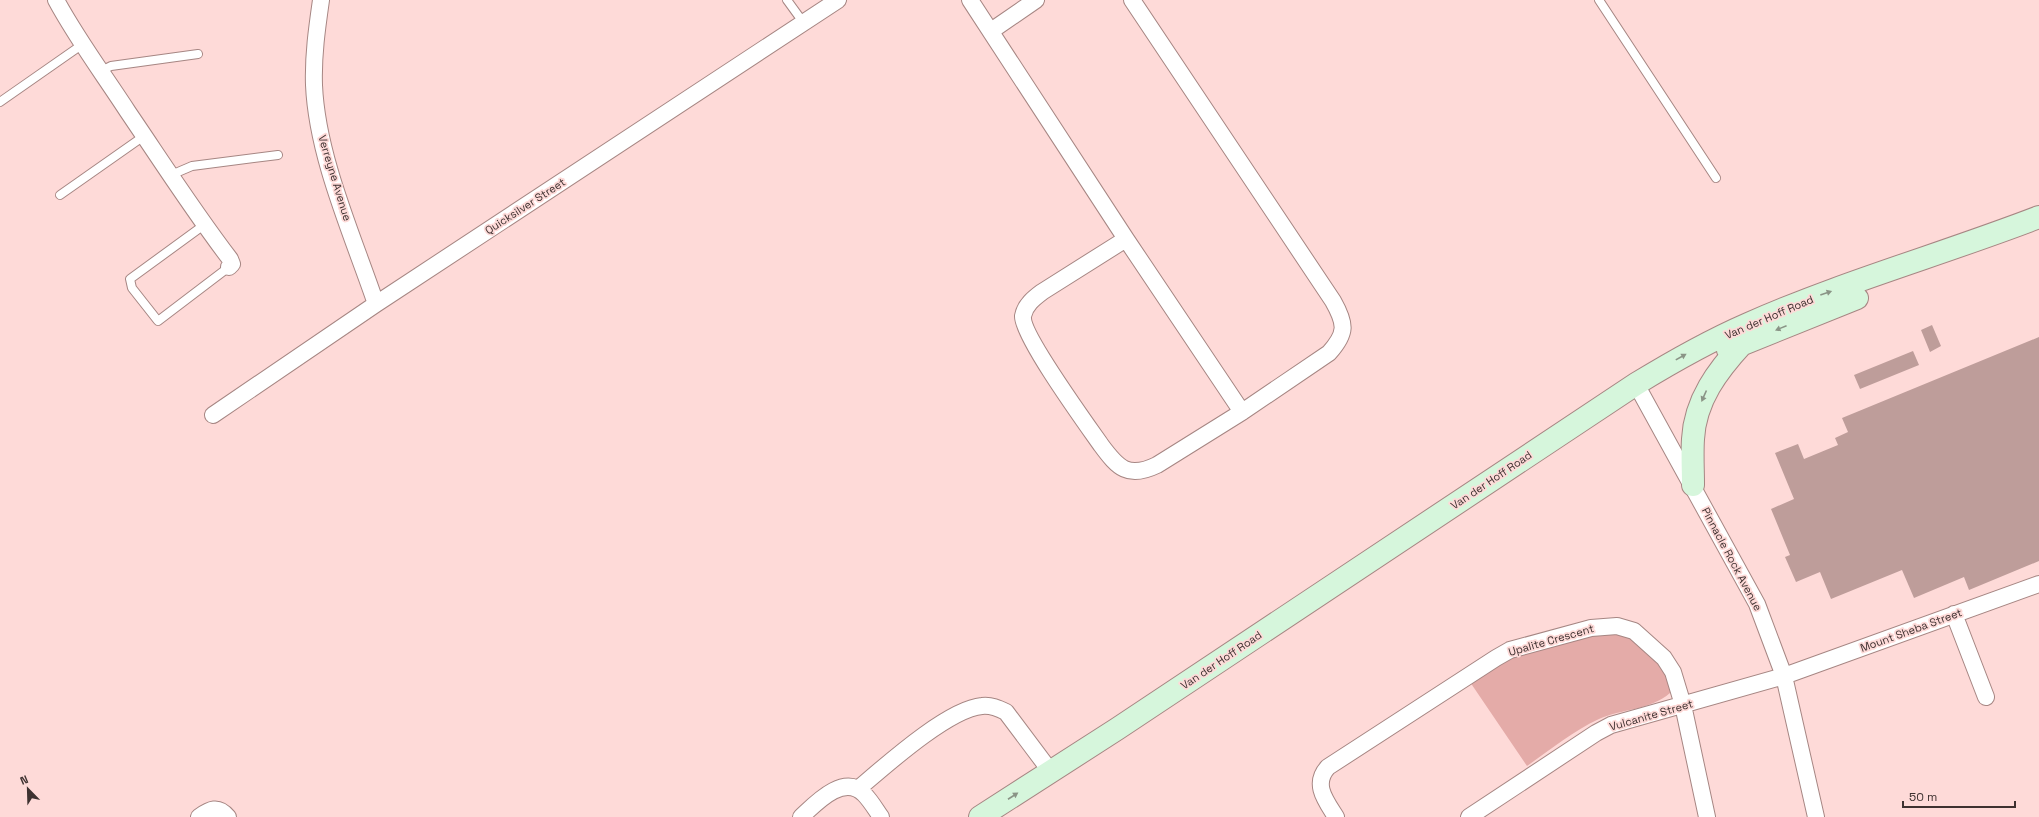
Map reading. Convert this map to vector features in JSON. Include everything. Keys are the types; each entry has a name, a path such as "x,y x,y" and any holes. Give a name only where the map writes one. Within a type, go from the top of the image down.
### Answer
{"main road":[{"name":"Van der Hoff Road","path":"1007,817 1124,739 1160,712 1563,444 1685,355 1748,324 1817,296 1975,241 2039,216"},
{"name":"Van der Hoff Road","path":"980,817 1638,389 1744,342 2039,227"},
{"path":"1692,485 1693,439 1700,405 1718,372 1744,342"}],"street":[{"path":"56,0 65,7 83,44 204,225 230,259 232,264 229,267"},
{"name":"Verreyne Avenue","path":"321,0 314,68 316,105 319,125 327,161 376,304"},
{"name":"Quicksilver Street","path":"213,415 376,304 838,0"},
{"path":"970,0 1126,239 1242,412"},
{"path":"991,31 1036,0"},
{"path":"1126,239 1042,292 1029,303 1024,315 1026,328 1037,348 1096,439 1109,457 1123,470 1135,472 1145,471 1170,457 1242,412 1329,353 1340,341 1342,316 1132,0"},
{"name":"Pinnacle Rock Avenue","path":"1638,389 1757,604 1784,676 1816,817"},
{"name":"Mount Sheba Street","path":"1784,676 2039,584"},
{"path":"1954,614 1986,696"},
{"name":"Upalite Crescent","path":"1336,817 1324,799 1320,787 1321,778 1328,767 1510,650 1591,628 1617,626 1634,631 1670,666 1684,706 1707,817"},
{"name":"Vulcanite Street","path":"1469,817 1601,730 1625,721 1684,706 1784,676"},
{"path":"858,789 936,727 966,711 982,706 995,707 1006,712 1051,772"},
{"path":"801,817 832,791 847,786 858,789 865,794 882,817"},
{"path":"199,817 209,810 216,808 228,817"}],"lane":[{"path":"787,0 803,22"},
{"path":"1599,0 1716,178"},
{"path":"0,102 83,44"},
{"path":"101,71 111,66 198,54"},
{"path":"60,195 144,136"},
{"path":"171,175 192,166 278,155"},
{"path":"204,225 130,279 132,288 158,321 229,267"}],"shaded area":[{"path":"1625,633 1652,653 1671,680 1670,693 1654,703 1608,716 1589,724 1527,766 1470,682 1499,660 1569,637"}],"building":[{"path":"1932,325 1941,346 1930,352 1921,330"},
{"path":"2039,337 2039,561 1969,590 1964,577 1914,598 1902,570 1831,599 1820,572 1796,582 1785,557 1790,555 1771,509 1794,499 1775,453 1798,444 1804,459 1838,445 1835,438 1848,432 1842,418"},
{"path":"1913,351 1919,365 1860,389 1854,375"}]}
